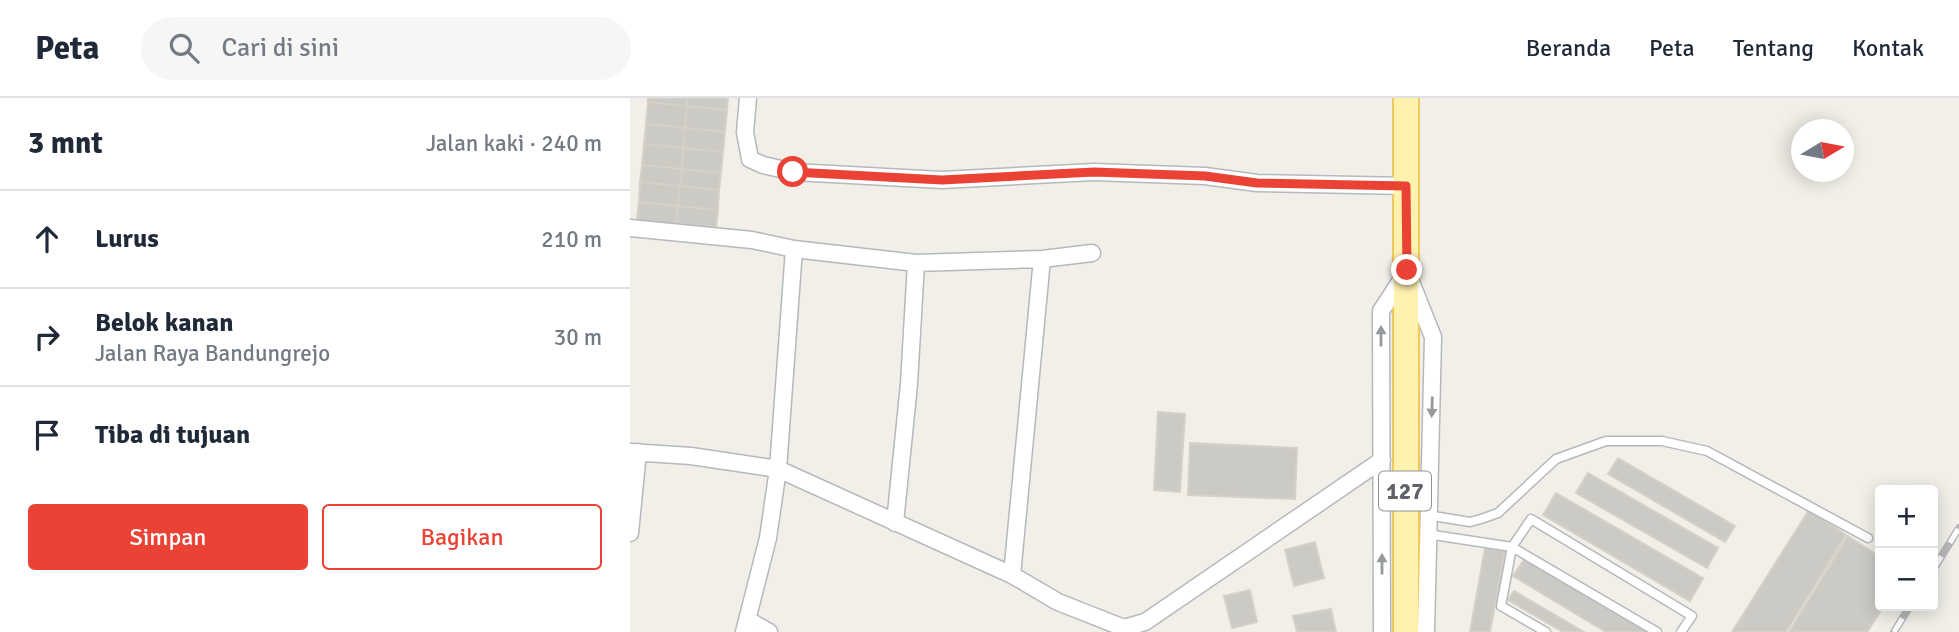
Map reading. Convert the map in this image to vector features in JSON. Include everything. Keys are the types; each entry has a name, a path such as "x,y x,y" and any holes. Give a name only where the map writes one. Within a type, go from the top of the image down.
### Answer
{"main road":[{"name":"127","path":"1406,98 1406,632"}],"street":[{"path":"748,98 745,139 750,159 793,172 942,180 1094,172 1205,176 1257,183 1406,186"},
{"path":"630,228 752,240 794,249 916,263 1042,259 1092,253"},
{"path":"769,632 746,626 768,538 778,469 794,249"},
{"path":"1012,575 1042,259"},
{"path":"895,523 909,384 916,263"},
{"path":"1382,632 1381,311 1407,270"},
{"path":"1407,270 1433,337 1426,632"},
{"path":"630,533 634,452 691,456 778,469 1012,575 1070,607 1124,628 1138,629 1382,460"}],"lane":[{"path":"1427,515 1470,522 1481,519 1498,513 1556,459 1606,441 1662,441 1707,451 1868,538"},
{"path":"1546,632 1501,606 1512,547 1531,519 1692,615 1681,632"},
{"path":"1427,534 1512,547 1657,632"}],"building":[{"path":"648,98 688,98 687,106 648,102"},
{"path":"688,98 728,98 727,110 687,106"},
{"path":"648,102 687,106 685,128 646,124"},
{"path":"687,106 727,110 725,132 685,128"},
{"path":"646,124 685,128 683,148 644,144"},
{"path":"685,128 725,132 723,152 683,148"},
{"path":"644,144 683,148 682,169 642,165"},
{"path":"683,148 723,152 721,173 682,169"},
{"path":"642,165 682,169 680,186 640,182"},
{"path":"682,169 721,173 719,190 680,186"},
{"path":"640,182 680,186 678,206 639,202"},
{"path":"680,186 719,190 718,210 678,206"},
{"path":"639,202 678,206 676,224 637,220"},
{"path":"678,206 718,210 716,227 676,224"},
{"path":"1158,412 1185,414 1180,492 1154,490"},
{"path":"1190,443 1297,448 1295,499 1188,495"},
{"path":"1618,458 1735,526 1725,542 1608,474"},
{"path":"1588,473 1718,548 1707,568 1576,493"},
{"path":"1556,493 1703,578 1690,601 1543,515"},
{"path":"1809,510 1846,535 1786,632 1732,632"},
{"path":"1848,536 1875,554 1875,611 1881,611 1867,632 1789,632"},
{"path":"1315,542 1324,578 1294,586 1285,550"},
{"path":"1485,548 1505,551 1490,632 1470,632"},
{"path":"1525,558 1651,632 1606,632 1513,576"},
{"path":"1250,590 1257,622 1232,628 1224,596"},
{"path":"1514,591 1584,632 1563,632 1508,600"},
{"path":"1331,609 1336,632 1297,632 1293,616"}],"railway":[{"path":"1938,562 1959,528"},
{"path":"1894,632 1907,611"}],"route":[{"path":"793,172 942,180 1094,172 1205,176 1257,183 1406,186 1407,270"}]}
